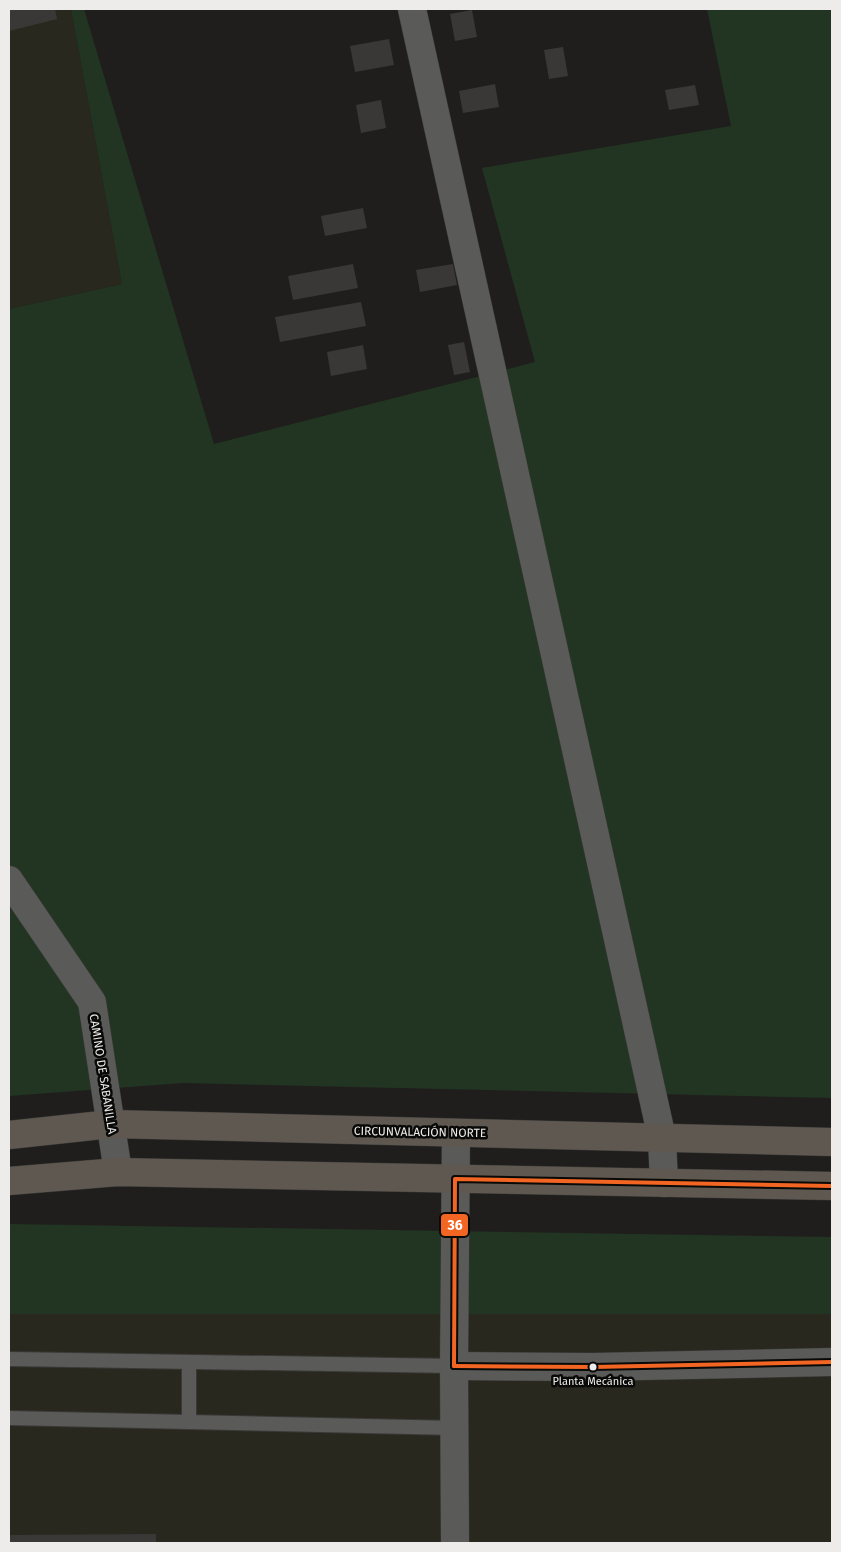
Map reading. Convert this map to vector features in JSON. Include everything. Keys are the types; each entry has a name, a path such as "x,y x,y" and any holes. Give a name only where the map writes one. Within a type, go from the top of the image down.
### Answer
{"highway":[{"name":"CIRCUNVALACIÓN NORTE","path":"9,1135 111,1124 832,1142"},
{"path":"9,1182 118,1172 832,1186"}],"street":[{"path":"412,9 662,1138 664,1183"},
{"name":"CAMINO DE SABANILLA","path":"9,880 92,1002 118,1172"},
{"path":"455,1543 456,1133"},
{"path":"454,1366 593,1367 832,1362"}],"lane":[{"path":"9,1359 454,1366"},
{"path":"189,1362 189,1422"},
{"path":"9,1418 455,1428"}],"shaded area":[{"path":"9,9 71,9 122,284 9,309"},
{"path":"9,1314 832,1314 832,1543 9,1543"}],"green space":[{"path":"71,9 84,9 214,444 535,362 482,168 731,126 707,9 832,9 832,1098 183,1083 9,1096 9,309 122,284"},
{"path":"9,1224 832,1237 832,1314 9,1314"}],"building":[{"path":"9,9 55,9 57,19 9,31"},
{"path":"472,10 477,37 455,41 450,14"},
{"path":"389,39 394,65 355,72 350,46"},
{"path":"563,47 568,76 549,79 544,50"},
{"path":"495,84 499,107 463,113 459,91"},
{"path":"695,85 699,105 669,110 665,90"},
{"path":"381,100 386,128 361,133 356,105"},
{"path":"363,208 367,228 325,236 321,216"},
{"path":"353,264 358,288 293,300 288,276"},
{"path":"453,264 457,285 420,292 416,270"},
{"path":"361,302 366,326 280,342 275,317"},
{"path":"464,342 470,372 454,375 448,345"},
{"path":"363,345 367,369 331,376 327,352"},
{"path":"156,1534 156,1543 9,1543 9,1535"}],"transit line":[{"name":"36","path":"454,1366 455,1179 832,1186"},
{"name":"36","path":"454,1366 593,1367 832,1362"}],"place":[{"name":"Planta Mecánica","path":"593,1367"}]}
